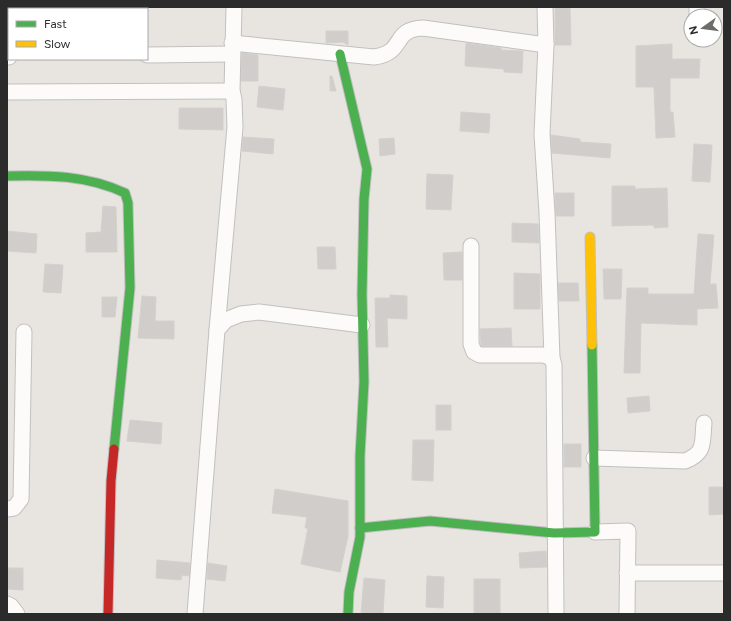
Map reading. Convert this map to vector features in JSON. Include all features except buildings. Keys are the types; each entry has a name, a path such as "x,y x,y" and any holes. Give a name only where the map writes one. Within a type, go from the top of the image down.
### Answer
{"street":[{"path":"195,614 217,330 235,127 234,99 232,91 234,7"},
{"path":"545,7 546,44 542,134 547,213 552,358 554,365 556,614"},
{"path":"148,55 232,49 374,57 385,56 395,48 404,33 411,28 423,28 546,44"},
{"path":"340,54 367,169 364,199 362,325 364,382 360,456 360,537 349,592 348,614"},
{"path":"7,92 47,90 232,91"},
{"path":"7,176 40,175 80,177 102,182 124,193 128,203 130,288 111,481 108,614"},
{"path":"590,237 595,532"},
{"path":"471,246 471,344 474,352 480,355 543,354 552,358"},
{"path":"217,330 226,320 241,314 259,312 362,325"},
{"path":"7,509 14,508 21,498 24,332"},
{"path":"594,458 685,461 696,456 701,450 704,423"},
{"path":"360,528 431,521 556,533 580,534 628,531 627,614"},
{"path":"627,573 724,573"},
{"path":"7,604 11,606 16,614"}],"traffic: fast":[{"path":"340,54 367,169 364,199 362,294 364,382 360,456 360,537 349,592 348,614"},
{"path":"7,176 52,176 82,179 111,187 125,193 128,203 130,288 114,449"},
{"path":"360,528 430,521 554,533 595,532 592,345"}],"traffic: slow":[{"path":"590,237 592,345"}],"traffic: jam":[{"path":"108,614 111,481 114,449"}]}
